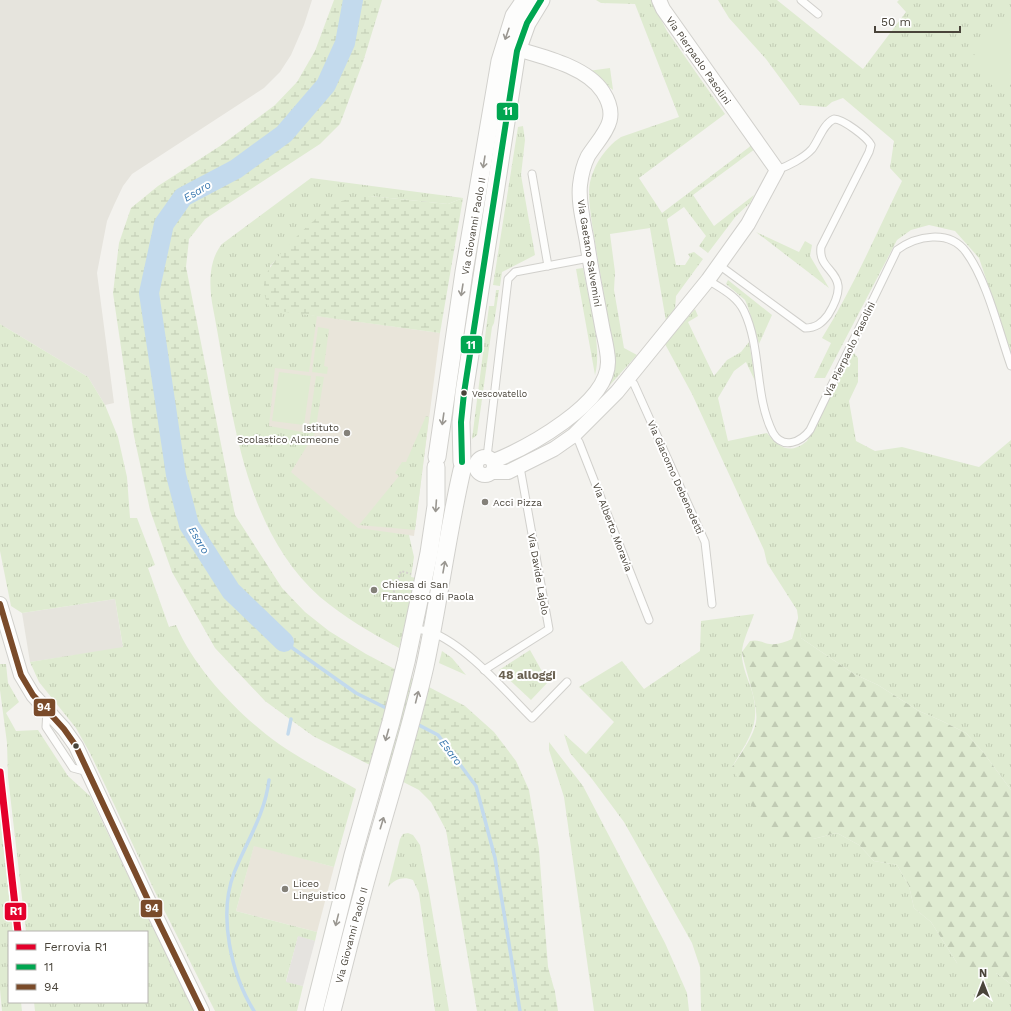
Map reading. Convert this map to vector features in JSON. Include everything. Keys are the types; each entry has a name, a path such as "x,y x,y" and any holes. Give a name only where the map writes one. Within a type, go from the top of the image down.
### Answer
{"street":[{"name":"Via Giovanni Paolo II","path":"314,1011 353,854 391,722 430,553 436,506 437,462 464,272 500,61 514,16 525,0"},
{"name":"Via Giovanni Paolo II","path":"332,1011 371,860 410,726 430,640 453,508 479,465 460,422 517,49 527,23 541,0"},
{"name":"Via Pierpaolo Pasolini","path":"659,0 667,15 777,170"},
{"name":"Via Gaetano Salvemini","path":"479,465 518,451 566,419 590,398 602,384 608,361 590,258 580,186 587,158 603,138 609,124 611,114 608,102 602,90 584,74 564,63 517,49"},
{"path":"437,462 440,475 448,478 456,476 479,465 508,472 554,449 574,435 628,379 708,280 748,224 777,170"},
{"path":"0,604 21,676 33,695 64,729 76,746 202,1011"}],"lane":[{"path":"801,0 818,14"},
{"path":"719,265 805,328 812,328 818,325 824,320 832,308 838,295 838,283 821,258 821,247 869,152 871,145 866,139 842,121 834,119 829,123 811,150 786,167 777,170"},
{"path":"532,174 548,266"},
{"name":"Via Pierpaolo Pasolini","path":"708,280 739,301 745,312 753,339 768,418 776,436 785,442 800,441 810,430 897,250 908,242 925,237 938,237 952,240 965,251 982,284 1011,366"},
{"path":"479,465 508,279 515,272 590,258"},
{"name":"Via Giacomo Debenedetti","path":"628,379 634,384 706,542 712,604"},
{"name":"Via Alberto Moravia","path":"574,435 579,442 649,620"},
{"name":"Via Davide Lajolo","path":"484,670 549,629 520,467"},
{"path":"412,635 430,640 452,643 484,670 532,718 567,682"}],"path":[{"path":"391,600 401,571 415,575"}],"shaded area":[{"path":"0,0 312,0 304,25 291,55 280,72 264,88 132,174 123,186 107,221 97,273 114,403 105,405 88,377 0,324"},
{"name":"Istituto Scolastico Alcmeone","path":"317,316 440,333 414,536 393,533 385,536 297,516 263,413 268,356"},
{"path":"115,599 123,648 30,662 22,613"},
{"name":"Liceo Linguistico","path":"254,845 334,867 317,932 236,911"},
{"path":"298,936 315,941 303,986 286,982"}],"green space":[{"path":"334,0 382,0 363,62 340,124 320,144 205,219 189,239 186,267 235,515 282,588 305,612 329,631 366,654 465,706 494,732 516,761 529,790 539,849 548,967 555,992 558,1011 477,1011 446,830 431,802 419,790 313,736 265,701 215,648 172,572 150,510 134,436 113,293 119,243 131,208 158,186 220,146 275,105 297,82 315,51"},
{"path":"596,0 651,0 667,31 725,114 639,178 662,213 752,145 755,149 693,195 714,226 754,195 750,203 736,216 708,253 699,246 706,236 684,207 667,219 676,265 685,265 690,257 688,254 694,252 703,259 676,296 675,310 666,321 650,228 610,234 615,272 614,290 624,348 637,355 609,386 615,360 589,199 592,175 604,153 621,137 679,117 635,4 601,3"},
{"path":"718,0 777,0 863,69 906,12 897,2 899,0 1011,0 1011,353 979,258 955,231 929,225 911,230 897,240 825,378 814,378 831,343 822,338 854,280 902,181 890,168 894,141 843,98 832,102 826,107 800,105 766,59 729,18"},
{"path":"1011,14 1011,84 1002,94 967,63"},
{"path":"610,68 613,90 588,71"},
{"path":"523,126 525,140 521,175 535,255 502,272 500,286 493,285 518,127"},
{"path":"311,178 463,198 448,204 370,196 311,224 270,266 271,309 317,316 309,372 275,368 269,426 308,433 316,376 324,377 315,433 291,472 358,528 409,535 414,557 411,577 416,578 399,648 378,637 329,604 320,597 294,569 273,536 256,501 234,424 211,292 210,283 214,258 222,244"},
{"path":"370,196 448,204 463,198 440,333 271,310 264,291 264,282 269,270 286,248 321,214 339,202"},
{"path":"756,232 799,252 805,241 812,245 810,256 829,288"},
{"path":"583,268 596,337 597,364 595,375 576,269"},
{"path":"728,280 772,315 759,344 745,300 726,284"},
{"path":"496,290 499,290 494,323 492,327 477,435 472,439 489,306 494,306"},
{"path":"695,309 698,316 688,322 714,376 727,360 741,352 749,342 756,383 746,362 734,371 718,398 728,441 767,433 780,446 790,449 795,448 807,441 847,361 854,353 858,358 858,382 849,401 856,441 875,451 902,447 979,467 1011,440 1011,790 983,752 966,733 919,711 878,685 854,674 801,638 797,610 767,563 764,550 692,394 665,344"},
{"path":"0,324 88,377 105,405 118,437 127,477 130,518 137,518 155,565 148,568 169,627 176,625 184,642 195,659 220,691 264,733 307,762 356,789 334,867 254,846 236,911 317,932 315,941 298,937 286,981 303,986 297,1011 215,1011 155,892 91,755 76,728 39,682 30,662 123,647 115,599 22,613 11,606 0,551"},
{"path":"318,327 329,329 324,366 328,367 327,374 312,372"},
{"path":"279,372 311,376 304,425 272,421"},
{"path":"426,416 429,417 415,530 359,525 399,476 395,473 402,462 406,462"},
{"path":"754,614 743,643 742,661 754,700 755,720 749,738 732,767 813,839 837,833 859,845 874,861 897,865 909,886 914,908 931,922 957,963 996,973 1011,984 1011,1011 701,1011 700,967 692,943 624,822 592,779 570,753 564,734 586,754 614,722 579,687 622,661 644,689 700,651 701,621"},
{"path":"799,615 801,638 854,674 878,685 919,711 966,733 983,752 1011,790 1011,984 996,973 974,980 957,963 931,922 914,908 909,886 897,865 874,861 859,845 837,833 813,839 788,840 765,829 732,767 750,739 756,722 756,707 742,652 750,641 756,640 776,644 792,639"},
{"path":"530,650 548,682 531,700 499,670"},
{"path":"442,651 452,658 466,675 439,663"},
{"path":"0,664 6,664 8,683 19,702 6,713 16,731 38,730 68,776 90,796 153,928 197,1011 35,1011 34,1003 148,1003 148,931 26,931 8,777 7,743 0,690"},
{"path":"549,742 583,786 665,943 687,993 689,1011 594,1011 564,797 549,750"},
{"path":"0,814 13,931 8,931 8,1003 21,1003 22,1011 2,1011 0,989"},
{"path":"408,833 413,835 420,845 449,1011 435,1011 419,893 413,880 406,878 399,879 388,887 400,839 403,834"}],"waterway":[{"name":"Esaro","path":"284,642 231,591 189,525 176,475 149,293 164,224 183,197 236,169 284,134 326,85 345,43 353,0"},
{"name":"Esaro","path":"284,642 356,693 390,710"},
{"path":"288,734 291,719"},
{"name":"Esaro","path":"415,723 438,735 476,786 495,858 520,1011"},
{"path":"254,1011 239,980 233,962 229,944 227,907 229,889 234,873 260,816 269,780"}],"rail line":[{"name":"R1","path":"0,772 18,931"}],"transit line":[{"name":"11","path":"462,462 461,422 464,393 517,51 527,23 541,0"},
{"name":"94","path":"0,604 21,675 33,695 64,729 76,746 202,1011"}],"place":[{"name":"Vescovatello","path":"464,393"},
{"name":"Istituto Scolastico Alcmeone","path":"347,433"},
{"name":"Acci Pizza","path":"485,502"},
{"name":"Chiesa di San Francesco di Paola","path":"374,590"},
{"name":"Liceo Linguistico","path":"285,889"}],"district":[{"name":"48 alloggi","path":"527,675"}]}
